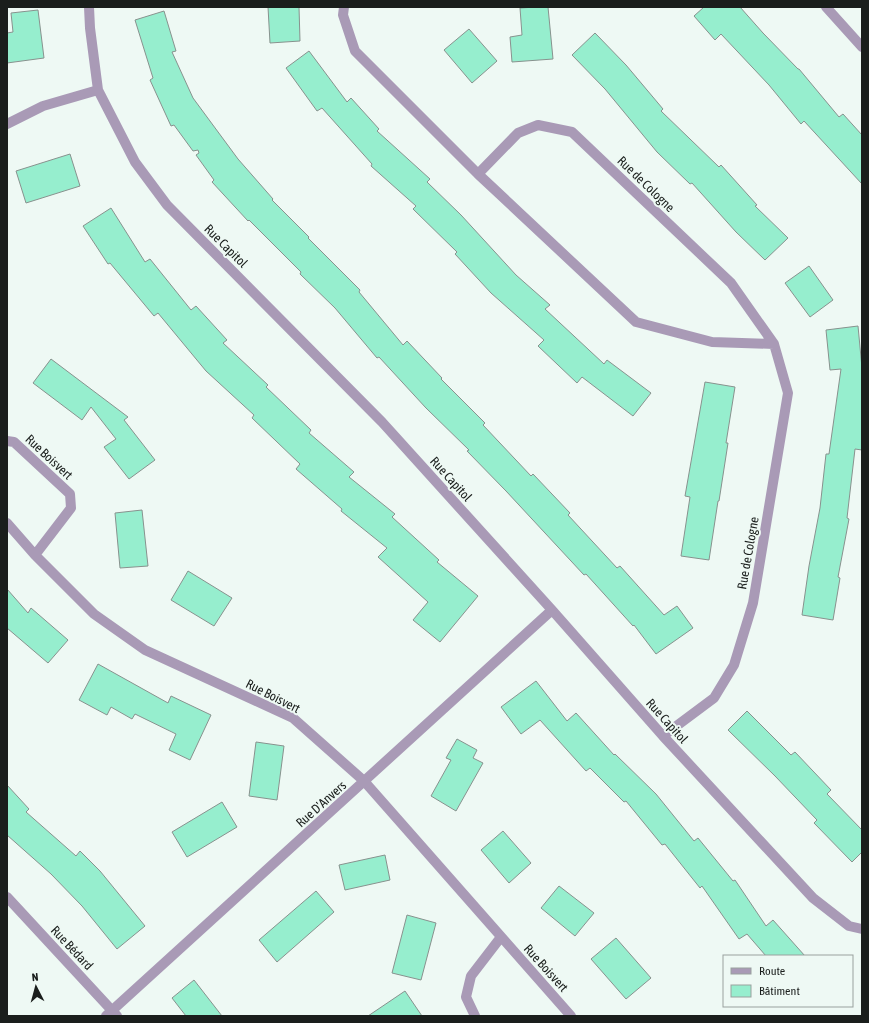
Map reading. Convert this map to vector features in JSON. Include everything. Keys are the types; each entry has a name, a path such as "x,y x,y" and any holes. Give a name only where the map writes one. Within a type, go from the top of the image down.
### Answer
{"street":[{"name":"Rue Capitol","path":"88,7 98,90 135,162 167,205 382,422 552,610 663,736 813,898 849,926 862,929"},
{"path":"344,7 343,15 355,51 478,174 636,322 712,342 774,344"},
{"path":"826,7 862,47"},
{"path":"7,124 43,106 98,90"},
{"name":"Rue de Cologne","path":"478,174 518,133 538,125 572,132 731,283 774,344 788,393 753,603 734,665 714,698 663,736"},
{"name":"Rue Boisvert","path":"7,441 14,442 70,494 71,508 35,555"},
{"name":"Rue Boisvert","path":"7,524 35,555 94,614 145,650 293,718 364,782 571,1016"},
{"name":"Rue D'Anvers","path":"112,1014 552,610"},
{"name":"Rue Bédard","path":"7,897 112,1014"},
{"path":"475,1016 466,997 471,976 501,937"}],"building":[{"path":"268,7 299,7 300,41 270,43"},
{"path":"548,7 553,59 512,62 510,37 522,35 520,8"},
{"path":"704,7 740,7 763,33 799,69 839,117 843,114 862,135 862,184 804,121 801,124 769,85 721,34 715,40 694,16"},
{"path":"38,10 44,58 7,63 7,33 13,32 11,13"},
{"path":"164,11 176,51 172,52 193,98 238,159 273,199 272,200 360,290 359,292 403,345 407,341 442,378 441,379 485,423 483,425 531,476 533,474 570,513 568,515 617,568 620,566 664,615 677,606 693,628 656,654 634,625 633,626 586,574 584,575 467,451 469,450 426,408 379,357 377,358 335,308 300,274 301,272 249,220 248,221 212,182 214,180 196,155 199,153 198,150 193,151 174,125 171,126 150,80 153,78 135,20"},
{"path":"469,29 497,61 472,83 444,50"},
{"path":"595,33 626,65 663,109 661,111 719,167 721,165 757,205 755,206 788,238 765,260 736,232 692,183 690,184 657,152 605,89 572,55"},
{"path":"309,51 347,102 351,98 379,129 377,131 430,179 427,182 461,215 516,275 550,305 545,309 604,364 607,360 651,393 633,416 582,377 577,383 538,346 544,340 491,293 455,254 457,252 413,209 416,206 371,166 372,164 322,108 317,111 286,68"},
{"path":"70,154 80,186 26,203 16,171"},
{"path":"111,208 145,262 150,259 191,310 196,306 227,340 223,343 268,385 266,387 311,430 309,433 354,472 349,477 395,514 392,517 439,560 437,562 478,596 440,642 413,620 428,602 378,557 387,548 341,511 342,509 296,469 300,464 252,418 254,415 206,371 158,313 154,316 110,263 108,264 83,226"},
{"path":"809,266 833,300 810,317 785,283"},
{"path":"858,326 862,368 862,450 855,449 847,518 849,519 838,577 840,578 833,620 802,615 809,566 820,508 826,454 829,454 841,369 830,370 826,330"},
{"path":"51,359 128,417 124,420 155,460 129,479 104,447 116,439 91,407 82,420 33,383"},
{"path":"705,382 735,387 726,443 728,443 709,560 681,556 690,497 685,496"},
{"path":"142,510 148,566 120,568 115,513"},
{"path":"188,571 232,598 214,626 171,600"},
{"path":"7,589 28,613 31,608 68,640 48,663 7,628"},
{"path":"98,664 168,703 171,696 211,715 190,760 169,750 176,734 135,714 132,719 111,707 107,715 79,700"},
{"path":"536,681 567,721 576,713 614,755 615,754 656,794 694,841 698,838 733,881 735,880 766,926 773,920 804,955 765,955 747,934 739,939 702,886 700,888 665,844 662,845 626,801 624,802 590,768 586,771 540,720 521,734 501,707"},
{"path":"747,711 791,755 795,752 831,790 827,794 862,830 862,852 852,862 814,823 817,820 728,730"},
{"path":"457,739 477,750 473,758 483,763 456,811 431,796 451,760 446,758"},
{"path":"256,742 284,746 277,800 249,796"},
{"path":"7,785 29,809 26,812 76,856 80,851 100,871 145,926 117,949 82,906 51,874 7,835"},
{"path":"222,802 237,827 187,857 172,832"},
{"path":"503,831 531,863 509,883 481,850"},
{"path":"385,855 390,880 345,890 339,865"},
{"path":"559,886 594,913 575,936 541,908"},
{"path":"316,891 334,912 277,962 259,940"},
{"path":"407,915 436,923 421,980 392,973"},
{"path":"616,938 651,978 626,999 591,959"},
{"path":"194,980 222,1016 186,1016 172,998"},
{"path":"405,991 422,1016 368,1016"}]}
